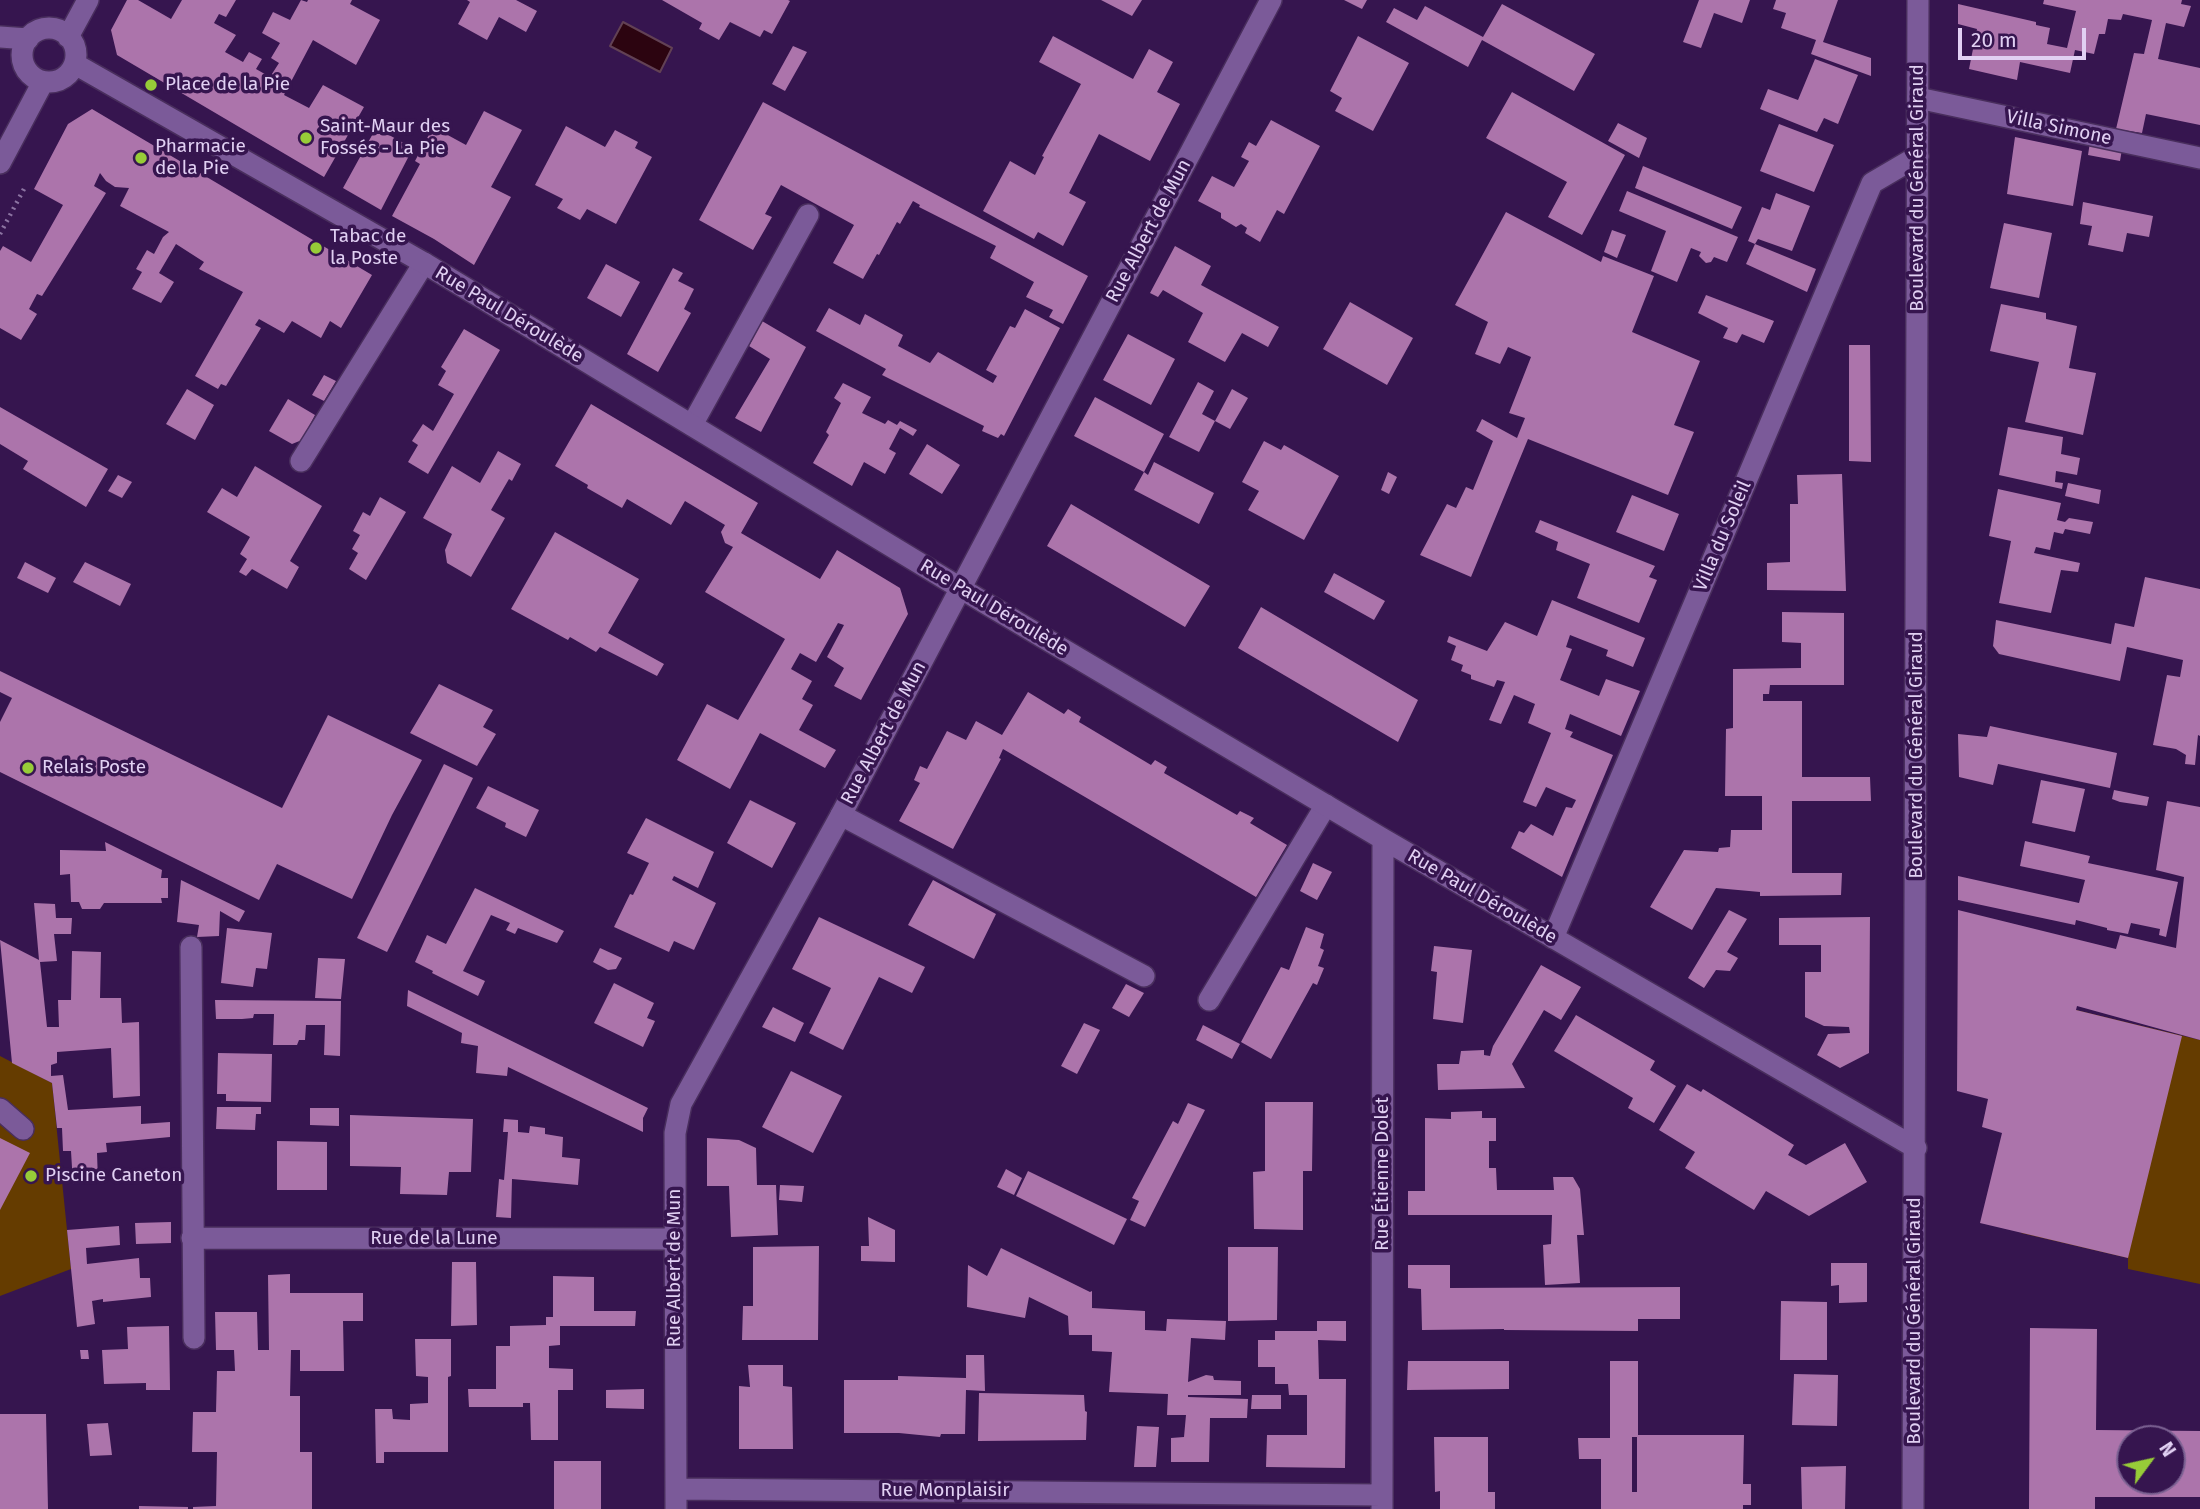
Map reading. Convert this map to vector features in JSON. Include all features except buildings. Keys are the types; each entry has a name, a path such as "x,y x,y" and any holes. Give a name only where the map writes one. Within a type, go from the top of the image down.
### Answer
{"street":[{"path":"68,37 88,0"},
{"name":"Rue Albert de Mun","path":"676,1499 675,1133 681,1104 841,815 1271,0"},
{"name":"Boulevard du Général Giraud","path":"1913,1509 1918,0"},
{"path":"47,28 62,32 68,37 75,49 75,64 59,81 43,82 35,78 23,65 23,47 33,34 47,28"},
{"path":"0,37 27,40"},
{"name":"Rue Paul Déroulède","path":"75,64 424,263 960,588 1383,839 1916,1148"},
{"path":"0,163 43,82"},
{"name":"Villa Simone","path":"1918,98 2200,158"},
{"name":"Villa du Soleil","path":"1553,938 1872,183 1917,156"},
{"path":"692,425 808,215"},
{"path":"301,461 424,263"},
{"path":"1209,1000 1326,805"},
{"path":"841,815 1144,976"},
{"name":"Rue Étienne Dolet","path":"1382,1502 1383,839"},
{"path":"191,947 194,1338"},
{"path":"0,1109 23,1129"},
{"name":"Rue de la Lune","path":"192,1238 675,1239"},
{"name":"Rue Monplaisir","path":"676,1499 1382,1502"}],"shaded area":[{"path":"623,22 672,48 660,72 610,46"},
{"path":"2076,1010 2200,1040 2200,1284 2128,1269 2128,1258 2021,1233"},
{"name":"Piscine Caneton","path":"0,1056 52,1083 71,1269 0,1296"}],"place":[{"name":"Place de la Pie","path":"151,85"},
{"name":"Saint-Maur des Fossés - La Pie","path":"306,138"},
{"name":"Pharmacie de la Pie","path":"141,158"},
{"name":"Tabac de la Poste","path":"316,248"},
{"name":"Relais Poste","path":"28,768"},
{"name":"Piscine Caneton","path":"31,1176"}]}
